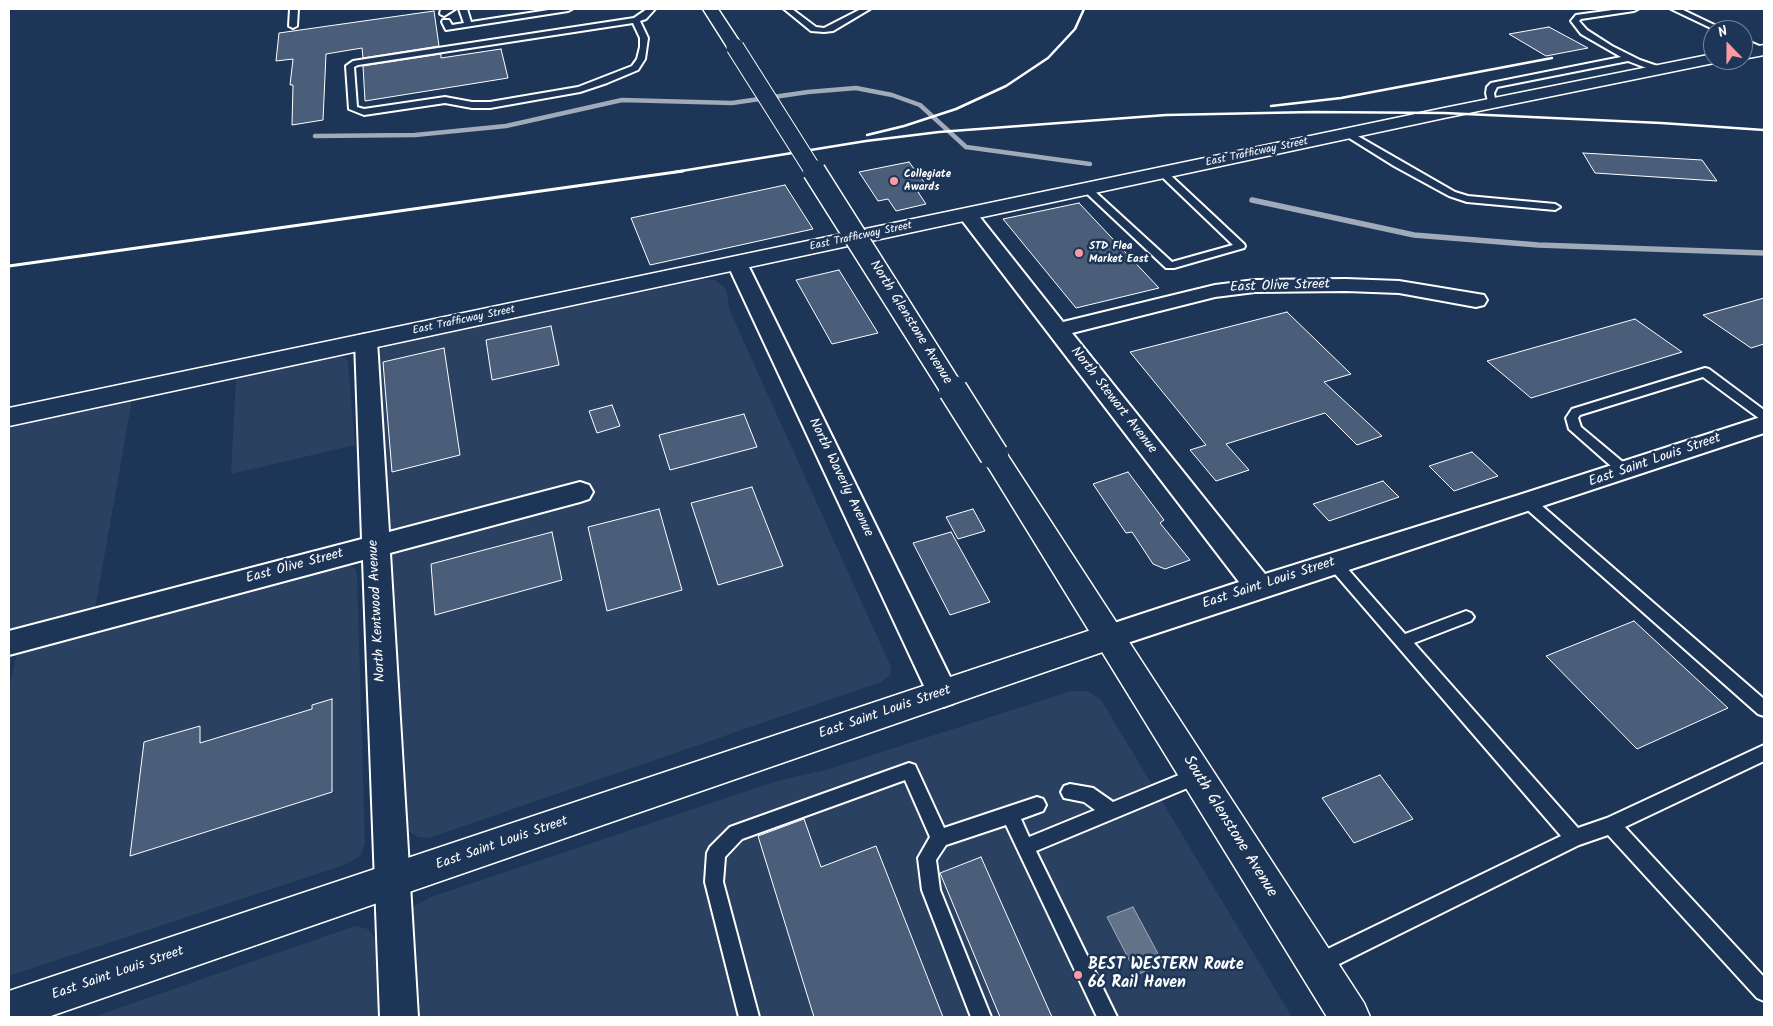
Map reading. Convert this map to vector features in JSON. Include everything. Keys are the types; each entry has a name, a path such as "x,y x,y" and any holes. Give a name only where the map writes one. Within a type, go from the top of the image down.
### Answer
{"main road":[{"name":"North Glenstone Avenue","path":"711,9 1109,637"},
{"name":"East Trafficway Street","path":"9,417 1585,84 1703,61"},
{"name":"East Saint Louis Street","path":"9,1011 1109,637"},
{"name":"South Glenstone Avenue","path":"1109,637 1315,965 1350,1017"}],"street":[{"name":"North Stewart Avenue","path":"968,214 1259,587"},
{"name":"North Waverly Avenue","path":"737,264 943,694"},
{"name":"East Olive Street","path":"1058,330 1215,291 1255,286 1346,285 1400,287 1476,300"},
{"name":"North Kentwood Avenue","path":"366,342 399,1017"},
{"name":"East Saint Louis Street","path":"1109,637 1259,587 1625,471 1764,424"},
{"name":"East Olive Street","path":"9,643 580,492"}],"lane":[{"path":"293,26 294,9"},
{"path":"463,9 468,25"},
{"path":"447,15 449,28 568,9"},
{"path":"636,20 644,38 644,47 641,59 635,68 580,89 490,105 472,105 445,100 364,112 353,109 350,66 356,63 636,20 643,17 651,9"},
{"path":"788,9 814,29 830,30 866,9"},
{"path":"1634,9 1579,17 1575,21 1584,32 1630,58 1660,70"},
{"path":"1675,9 1703,22"},
{"path":"1492,104 1490,93 1491,87 1494,84 1630,58"},
{"path":"1562,72 1585,84"},
{"path":"1349,134 1396,164 1452,194 1467,199 1555,207"},
{"path":"1087,189 1170,266 1240,246 1163,173"},
{"path":"1625,471 1575,428 1572,418 1576,412 1705,372 1764,416"},
{"path":"1528,502 1764,709"},
{"path":"1334,563 1575,838"},
{"path":"1403,641 1466,617"},
{"path":"1315,965 1575,838 1611,824 1764,753"},
{"path":"749,1017 714,882 716,853 736,833 909,771 940,838"},
{"path":"1025,847 1196,776"},
{"path":"1070,792 1087,794 1111,811"},
{"path":"981,1017 931,890 927,858 940,838 1037,805"},
{"path":"1010,815 1107,1017"},
{"path":"1611,824 1764,991"}],"shaded area":[{"path":"705,279 715,280 727,292 729,309 891,667 890,675 881,682 429,838 418,837 408,831 405,820 377,355 381,349 389,345"},
{"path":"336,357 345,358 348,361 355,445 231,474 236,378"},
{"path":"132,400 95,609 9,631 9,427"},
{"path":"347,565 355,568 357,576 365,844 360,856 347,864 9,976 9,689 17,653"},
{"path":"1071,691 1088,691 1101,700 1292,1017 411,1017 405,919 414,906 431,897 777,781 829,769"},
{"path":"1133,907 1163,963 1137,975 1107,917"},
{"path":"355,926 368,929 376,939 380,953 381,1017 93,1017"}],"building":[{"path":"434,11 439,46 363,58 362,48 326,54 323,120 292,125 293,85 290,85 293,59 276,61 279,33"},
{"path":"1549,27 1588,48 1546,56 1509,34"},
{"path":"501,49 508,78 365,101 363,66 441,54 441,58"},
{"path":"1583,153 1702,160 1717,181 1595,173"},
{"name":"Collegiate Awards","path":"909,162 930,190 918,192 926,204 896,211 888,199 878,201 859,172"},
{"path":"785,185 813,229 650,265 631,218"},
{"name":"STD Flea Market East","path":"1079,203 1159,288 1076,308 1003,219"},
{"path":"839,270 878,333 832,344 796,280"},
{"path":"1764,298 1764,344 1751,348 1703,315"},
{"path":"1287,312 1351,374 1324,382 1382,436 1357,445 1325,413 1226,444 1249,470 1216,481 1190,450 1206,445 1130,352"},
{"path":"1635,319 1682,352 1531,398 1487,361"},
{"path":"551,326 559,365 492,380 486,340"},
{"path":"444,348 460,455 392,472 383,362"},
{"path":"612,405 620,426 597,433 589,411"},
{"path":"744,414 757,447 670,470 659,435"},
{"path":"1472,452 1498,476 1454,491 1429,466"},
{"path":"1128,472 1164,520 1160,523 1190,560 1165,569 1153,564 1132,532 1126,533 1093,484"},
{"path":"1383,481 1399,497 1329,521 1313,504"},
{"path":"752,487 783,566 718,585 691,503"},
{"path":"659,509 682,590 607,611 588,527"},
{"path":"973,509 985,531 958,539 946,517"},
{"path":"552,532 562,580 435,615 431,564"},
{"path":"951,532 990,602 950,615 913,543"},
{"path":"1634,621 1728,708 1637,749 1546,656"},
{"path":"332,699 332,792 130,856 144,742 200,726 200,743 312,709 312,705"},
{"path":"1380,775 1413,819 1354,843 1322,798"},
{"path":"804,819 821,867 876,846 943,1017 814,1017 758,836"},
{"path":"981,857 1052,1017 1000,1017 940,873"}],"waterway":[{"path":"315,136 415,135 506,126 622,100 732,103 808,92 856,88 892,95 920,105 966,147 1090,164"},
{"path":"1252,200 1414,235 1538,245 1764,253"}],"railway":[{"path":"867,135 904,126 956,109 1006,86 1048,58 1075,29 1084,9"},
{"path":"1271,106 1341,98 1552,58"},
{"path":"675,172 866,141 939,132 1166,115 1313,112 1444,113 1661,123 1764,130"},
{"path":"9,266 683,171"}],"place":[{"name":"Collegiate Awards","path":"894,181"},
{"name":"STD Flea Market East","path":"1079,253"},
{"name":"BEST WESTERN Route 66 Rail Haven","path":"1078,975"}]}
